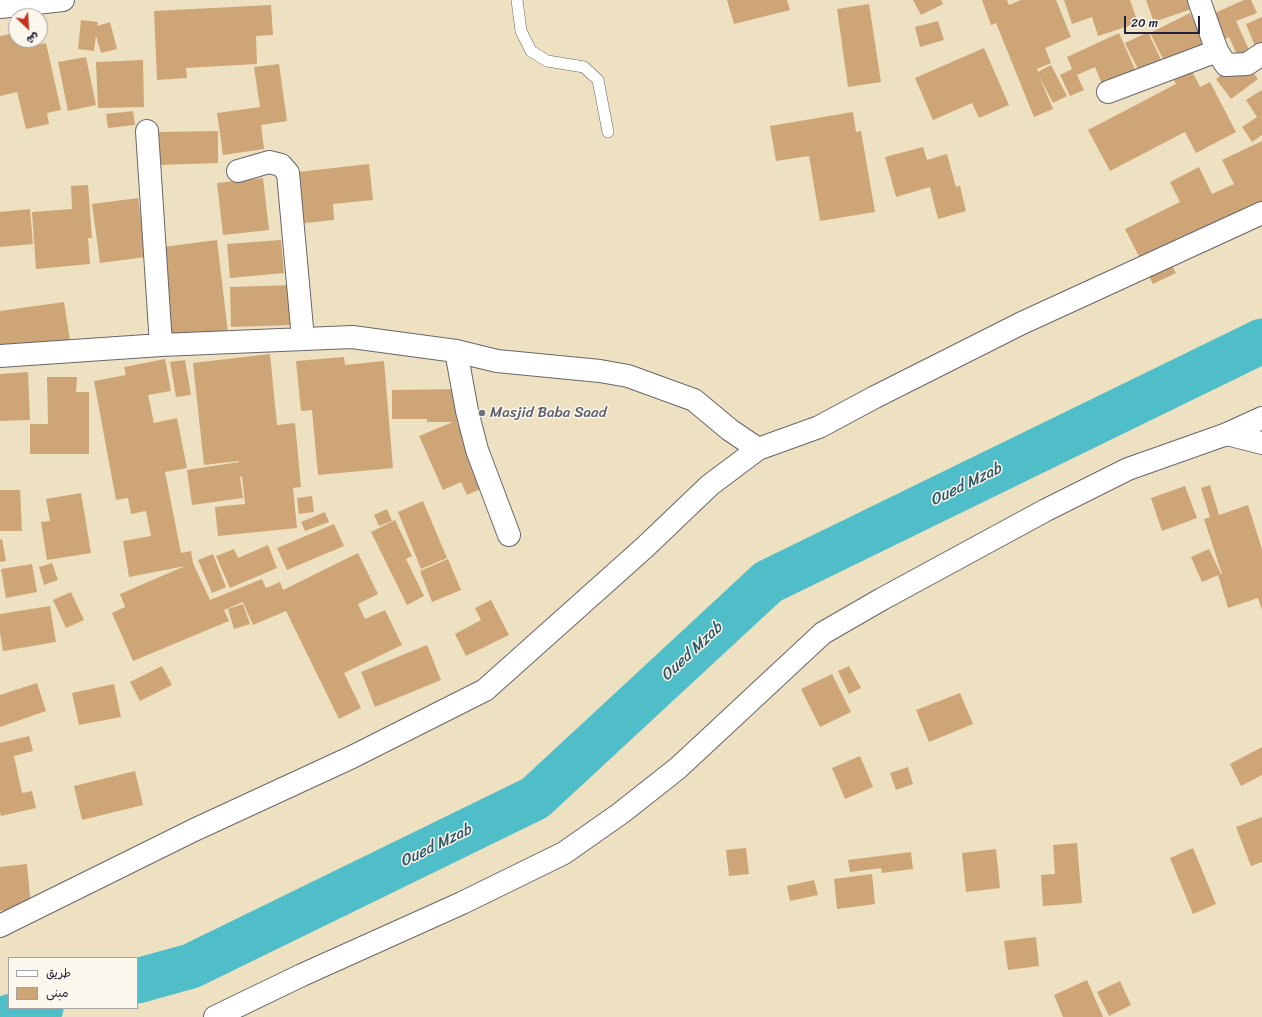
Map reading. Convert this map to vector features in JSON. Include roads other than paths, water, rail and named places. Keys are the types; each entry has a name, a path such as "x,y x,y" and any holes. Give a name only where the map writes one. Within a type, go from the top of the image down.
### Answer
{"street":[{"path":"0,7 63,0"},
{"path":"1199,0 1217,51 1226,65 1247,64 1262,54"},
{"path":"1108,92 1217,51"},
{"path":"147,131 161,345"},
{"path":"238,171 269,162 281,165 288,173 303,339"},
{"path":"0,926 194,830 352,757 485,690 644,548 710,485 758,449 819,427 1022,323 1262,213"},
{"path":"0,356 161,345 352,337 456,351 497,361 600,371 628,376 694,400 730,430 758,449"},
{"path":"456,351 466,410 477,450 508,535"},
{"path":"215,1017 302,975 462,903 564,853 621,813 678,768 823,633 882,599 1026,521 1128,469 1227,434 1262,418"},
{"path":"1227,434 1262,444"}],"lane":[{"path":"517,0 522,30 531,51 547,61 584,67 598,80 608,132"}],"waterway":[{"name":"Oued Mzab","path":"138,981 191,966 535,798 768,582 1262,341"},
{"name":"Oued Mzab","path":"9,1017 37,1009"}],"place":[{"name":"Masjid Baba Saad","path":"482,413"}]}
